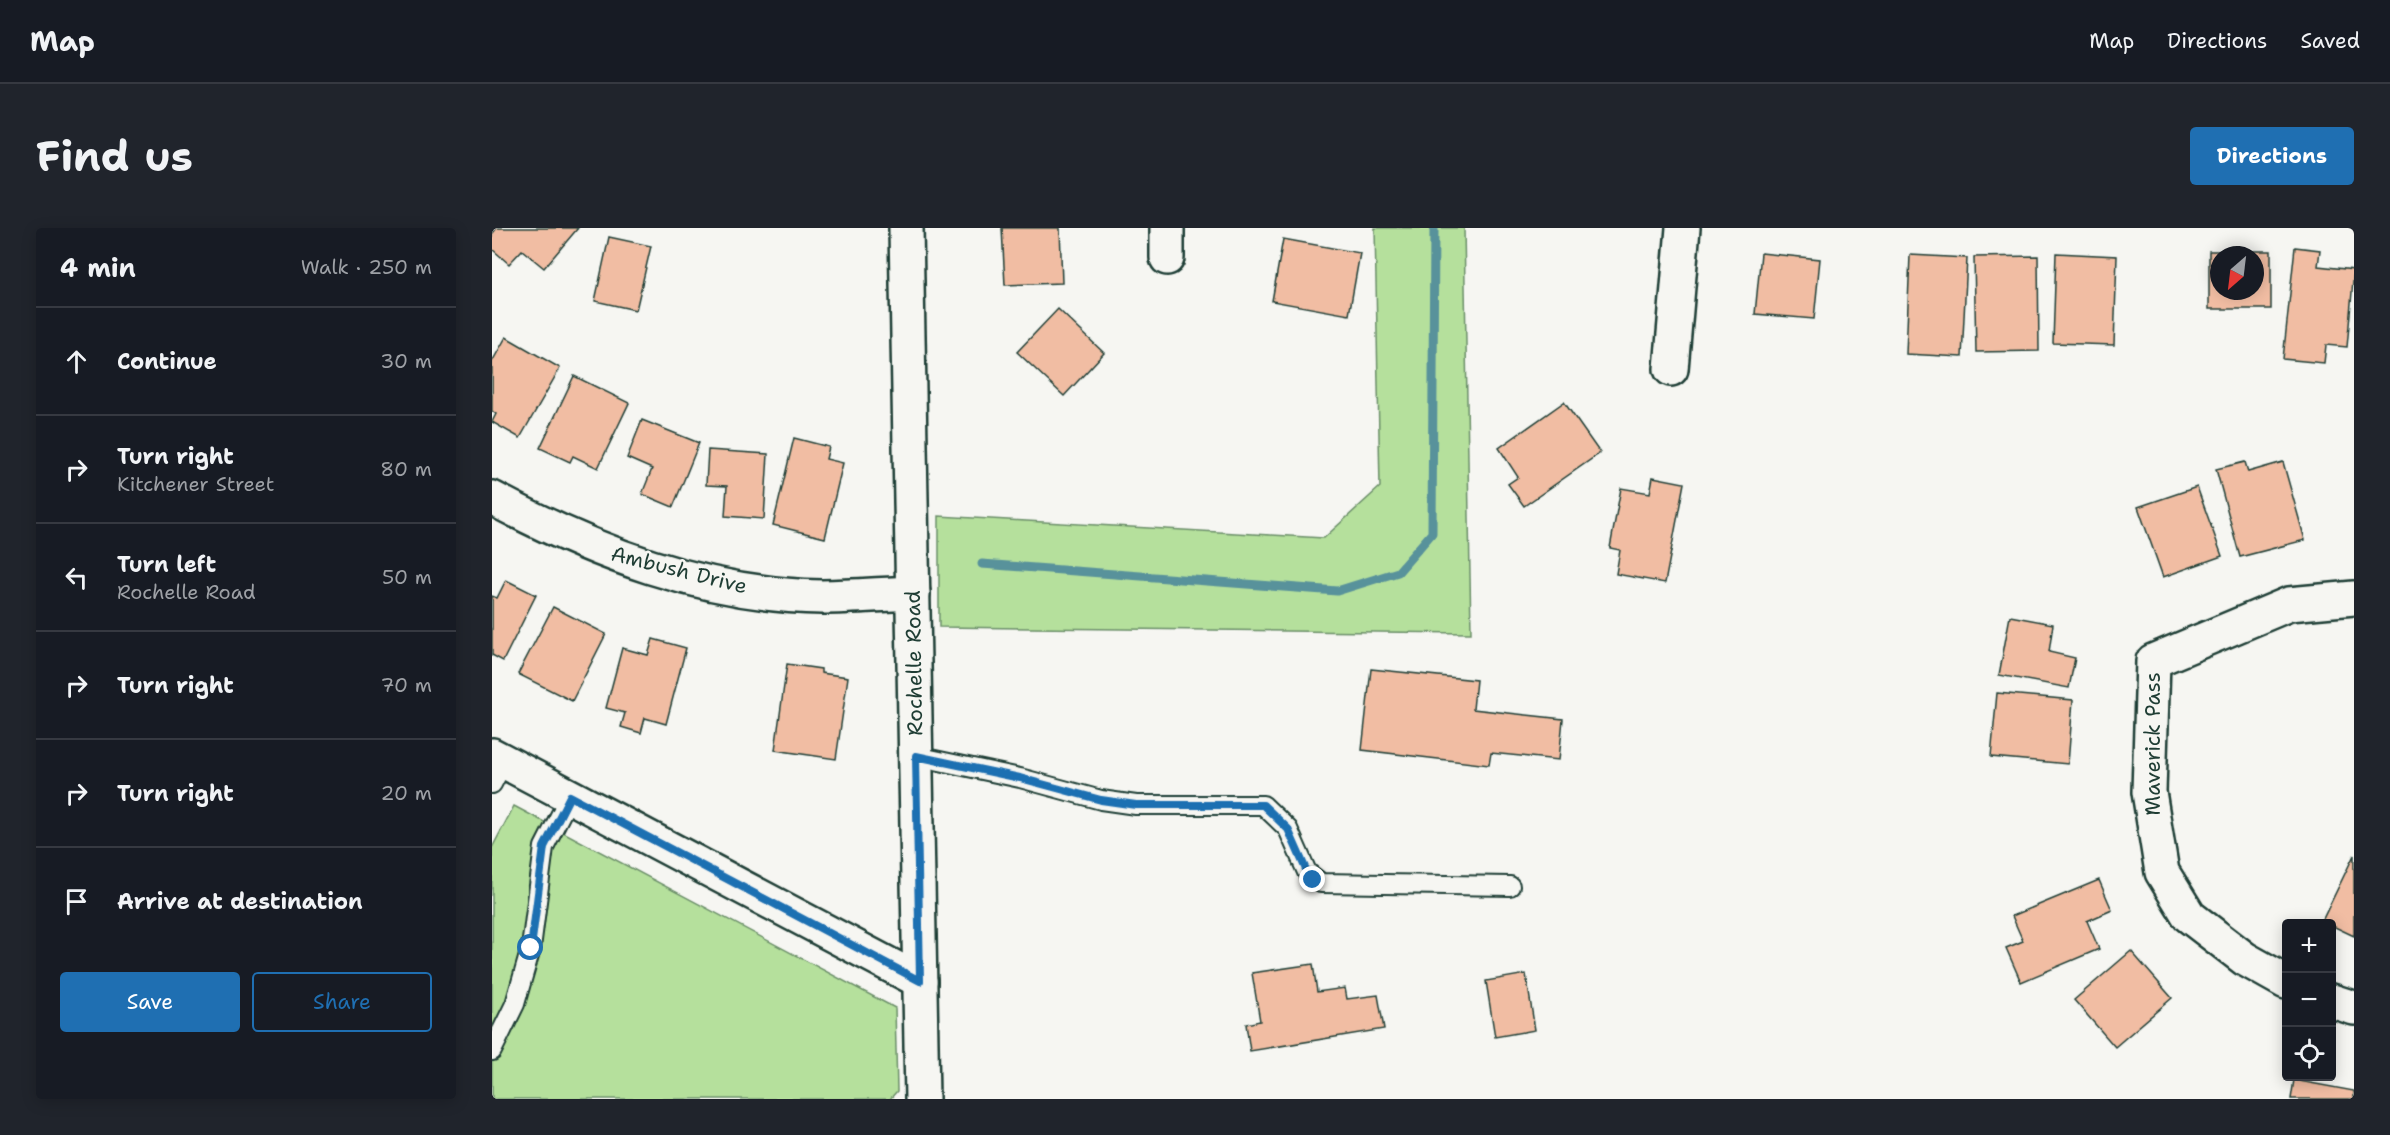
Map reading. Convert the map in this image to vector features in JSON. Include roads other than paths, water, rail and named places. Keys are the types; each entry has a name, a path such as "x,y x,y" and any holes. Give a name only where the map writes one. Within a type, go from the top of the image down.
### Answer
{"street":[{"name":"Rochelle Road","path":"906,228 922,1099"},
{"path":"1671,369 1683,228"},
{"name":"Ambush Drive","path":"492,498 538,523 606,552 676,574 748,589 821,597 913,593"},
{"name":"Maverick Pass","path":"2282,980 2245,959 2189,916 2162,872 2149,792 2153,662 2289,604 2354,598"},
{"path":"496,767 570,796 920,981"},
{"path":"2336,1003 2354,1008"}],"lane":[{"path":"916,756 1020,778 1101,800 1136,805 1263,805 1288,829 1307,872 1321,883 1510,886"},
{"path":"492,1051 515,1004 531,948 544,847 570,796"}],"waterway":[{"path":"982,564 1337,591 1398,572 1432,533 1434,228"}]}
